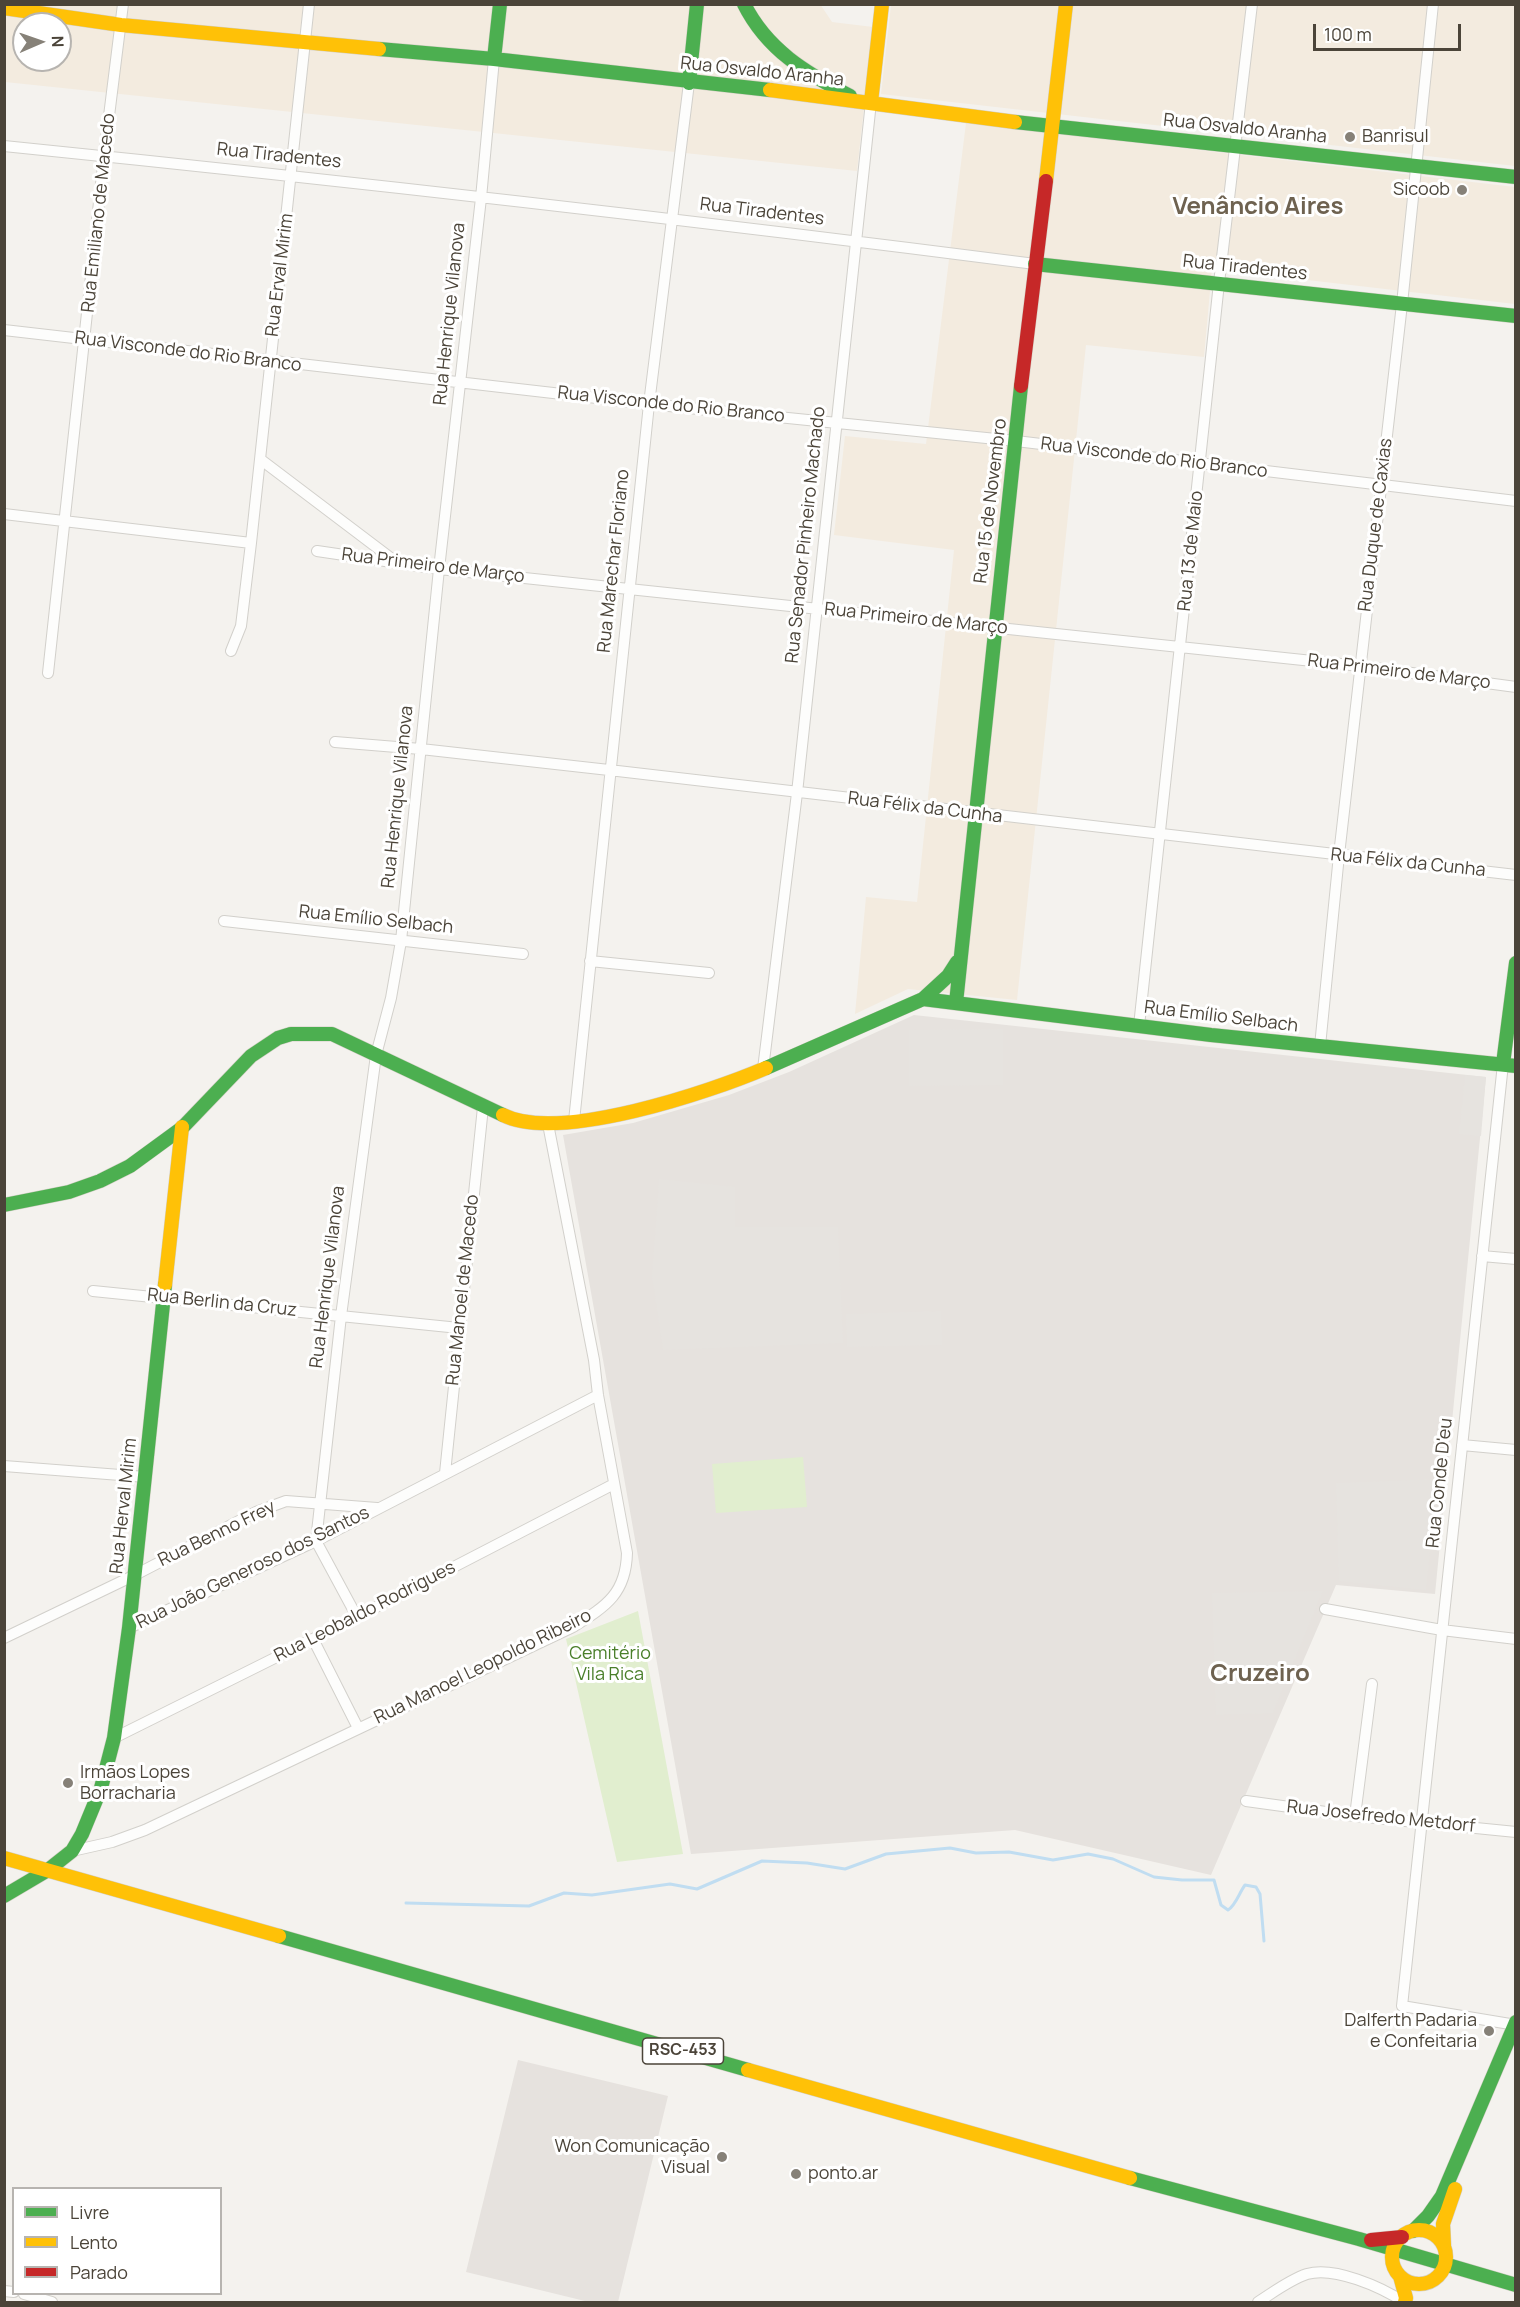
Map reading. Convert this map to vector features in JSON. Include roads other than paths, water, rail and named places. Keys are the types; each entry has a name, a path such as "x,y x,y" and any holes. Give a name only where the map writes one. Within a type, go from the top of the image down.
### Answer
{"main road":[{"name":"Rua Henrique Vilanova","path":"494,59 500,4"},
{"name":"Rua Marechar Floriano","path":"689,83 698,4"},
{"path":"744,4 768,42 793,65 810,76 865,101"},
{"name":"Rua Senador Pinheiro Machado","path":"865,101 882,4"},
{"name":"Rua 15 de Novembro","path":"956,1003 958,961 977,814 994,627 1035,264 1054,127 1066,4"},
{"name":"Rua Osvaldo Aranha","path":"4,8 121,25 494,59 689,83 865,101 1054,127 1515,177"},
{"path":"807,96 811,87 810,76"},
{"name":"Rua Tiradentes","path":"1035,264 1515,316"},
{"path":"4,1205 43,1200 83,1188 129,1166 182,1127 250,1055 280,1037 309,1032 332,1034 512,1120 548,1124 617,1115 700,1093 763,1070 923,999 948,976 958,961"},
{"name":"Rua Conde D'eu","path":"1509,1065 1515,963"},
{"name":"Rua Emílio Selbach","path":"923,999 1139,1026 1509,1065"},
{"name":"Rua Herval Mirim","path":"4,1896 48,1870 72,1851 82,1834 101,1788 114,1738 146,1477 182,1127"},
{"name":"RSC-453","path":"4,1858 1074,2163 1363,2241"},
{"path":"1405,2301 1424,2284 1433,2281 1443,2269 1445,2248 1443,2224 1447,2209 1513,2045 1515,2024"},
{"path":"1393,2256 1407,2234 1428,2216 1442,2196 1513,2045"},
{"path":"1363,2241 1431,2232 1445,2248 1489,2278"},
{"path":"1363,2241 1393,2256 1515,2285"},
{"path":"1393,2256 1405,2301"},
{"path":"1400,2276 1414,2283 1424,2284"}],"street":[{"name":"Rua Emiliano de Macedo","path":"48,673 104,156 123,4"},
{"name":"Rua Erval Mirim","path":"231,651 241,626 252,543 309,4"},
{"name":"Rua 13 de Maio","path":"1139,1026 1219,283 1252,4"},
{"name":"Rua Duque de Caxias","path":"1320,1046 1433,4"},
{"name":"Rua Henrique Vilanova","path":"316,1541 341,1316 376,1055 391,998 401,941 494,59"},
{"name":"Rua Marechar Floriano","path":"574,1121 649,404 689,83"},
{"name":"Rua Senador Pinheiro Machado","path":"763,1070 797,793 856,241 865,101"},
{"name":"Rua Tiradentes","path":"4,146 292,175 1035,264"},
{"name":"Rua Visconde do Rio Branco","path":"4,330 649,404 1016,441 1515,501"},
{"path":"260,459 398,563"},
{"path":"4,514 252,543"},
{"name":"Rua Primeiro de Março","path":"317,551 439,569 1180,646 1360,666 1515,687"},
{"name":"Rua Félix da Cunha","path":"335,742 609,770 1515,875"},
{"name":"Rua Emílio Selbach","path":"224,921 523,954"},
{"path":"590,961 709,973"},
{"name":"Rua Conde D'eu","path":"1509,1065 1482,1256 1402,2006 1515,2024"},
{"name":"Rua Manoel de Macedo","path":"445,1473 483,1107"},
{"name":"Rua Manoel Leopoldo Ribeiro","path":"72,1851 112,1842 146,1830 573,1627 600,1610 620,1588 627,1571 627,1552 598,1395 594,1360 548,1124"},
{"path":"1482,1256 1515,1259"},
{"name":"Rua Berlin da Cruz","path":"93,1291 459,1328"},
{"path":"377,1508 598,1395"},
{"path":"1462,1445 1515,1450"},
{"path":"4,1466 146,1477"},
{"name":"Rua Leobaldo Rodrigues","path":"114,1738 357,1617 614,1484"},
{"name":"Rua Benno Frey","path":"4,1638 135,1575 256,1512 286,1501 377,1508"},
{"name":"Rua João Generoso dos Santos","path":"129,1628 316,1541 377,1508"},
{"path":"316,1541 357,1617"},
{"path":"1325,1609 1442,1630 1515,1639"},
{"path":"313,1639 358,1728"},
{"path":"1355,1816 1372,1684"},
{"name":"Rua Josefredo Metdorf","path":"1246,1801 1355,1816 1515,1832"},
{"path":"1258,2302 1298,2277 1325,2272 1375,2285 1405,2301"},
{"path":"28,2295 52,2302"}],"waterway":[{"path":"406,1903 529,1906 564,1893 592,1895 670,1884 697,1889 762,1861 807,1863 845,1869 886,1854 950,1848 976,1853 1009,1852 1053,1860 1088,1854 1113,1859 1154,1877 1214,1880 1221,1905 1228,1910 1245,1885 1256,1887 1260,1894 1264,1941"}],"place":[{"name":"Banrisul","path":"1350,137"},
{"name":"Sicoob","path":"1462,190"},
{"name":"Irmãos Lopes Borracharia","path":"68,1783"},
{"name":"Dalferth Padaria e Confeitaria","path":"1489,2031"},
{"name":"Won Comunicação Visual","path":"722,2157"},
{"name":"ponto.ar","path":"796,2174"}],"district":[{"name":"Venâncio Aires","path":"1258,207"},
{"name":"Cruzeiro","path":"1260,1674"}],"park label":[{"name":"Cemitério Vila Rica","path":"610,1664"}]}
